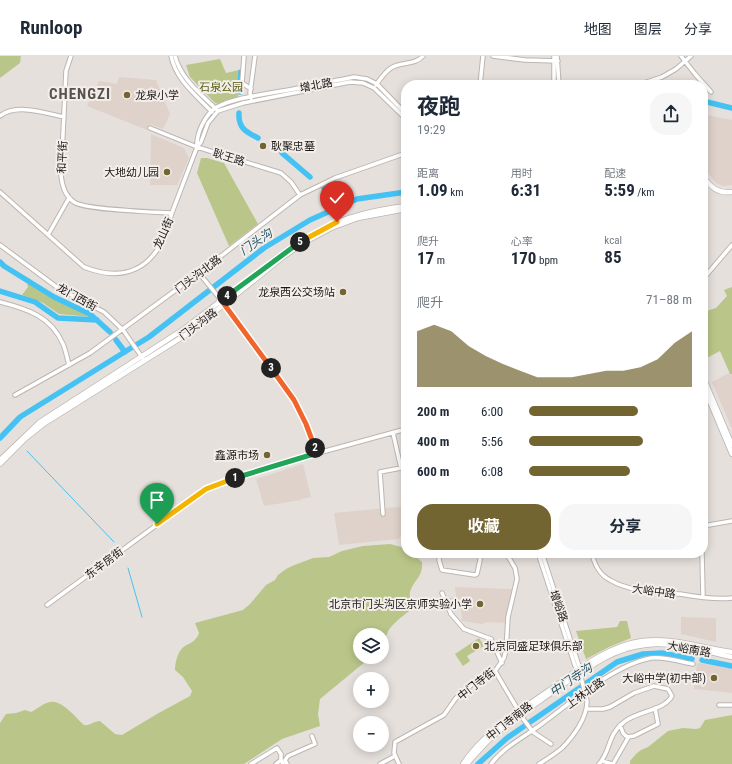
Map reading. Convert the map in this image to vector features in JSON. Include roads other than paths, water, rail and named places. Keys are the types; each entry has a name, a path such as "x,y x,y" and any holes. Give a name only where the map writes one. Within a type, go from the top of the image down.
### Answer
{"main road":[{"path":"708,182 716,190 732,193"},
{"path":"708,187 717,193 726,196 732,193"},
{"name":"门头沟路","path":"0,460 22,437 40,422 143,358 187,334 222,300 294,245 330,224 357,215 382,209 401,207"},
{"name":"门头沟路","path":"222,300 303,243 331,228 358,218 401,210"},
{"name":"门头沟路","path":"0,464 26,438 45,423 143,358"},
{"path":"708,388 732,445"},
{"path":"708,397 732,454"},
{"name":"大峪南路","path":"579,671 601,655 618,647 641,641 676,641 732,652"},
{"name":"大峪南路","path":"579,671 616,652 643,645 672,644 732,657"},
{"name":"中门寺南路","path":"462,764 489,735 579,671"},
{"name":"中门寺南路","path":"467,764 490,738 519,713"}],"street":[{"name":"和平街","path":"69,198 61,183 61,175 66,71 71,56"},
{"path":"171,56 176,71 183,82 215,111"},
{"path":"175,56 186,79 215,111"},
{"path":"244,56 242,82 250,89"},
{"path":"251,99 250,89 255,56"},
{"path":"376,86 389,69 412,63 419,60 423,56"},
{"path":"481,80 484,56"},
{"path":"494,56 556,61"},
{"path":"554,56 558,80"},
{"path":"554,80 557,56"},
{"path":"681,56 701,80"},
{"path":"653,80 676,69 691,56"},
{"name":"增北路","path":"215,111 242,98 251,99 354,77 367,79 401,109"},
{"name":"增北路","path":"376,86 401,114"},
{"path":"708,88 711,92"},
{"path":"0,116 17,109 64,117"},
{"name":"龙山街","path":"0,192 84,267 98,273 127,273 147,262 162,241 197,147 201,142 208,123 215,111"},
{"name":"耿王路","path":"150,128 197,147 281,173 291,182 300,195"},
{"name":"门头沟北路","path":"15,396 90,353 200,274 300,195 334,178 401,155"},
{"path":"48,235 69,198 74,203 82,206 172,213"},
{"name":"龙门西街","path":"0,245 58,288 104,312 122,330 143,358"},
{"path":"708,273 732,245"},
{"path":"200,274 222,300 294,400 306,424 317,453"},
{"path":"0,302 24,308 45,319 58,334 63,344 69,365"},
{"name":"东辛房街","path":"47,605 206,489 241,476 317,453 401,431"},
{"path":"383,514 380,472 401,468 393,433"},
{"path":"708,525 732,521"},
{"path":"439,558 442,570 475,575 477,574 480,558"},
{"name":"中门寺街","path":"395,756 395,742 444,715 456,698 464,690 495,671 502,662 506,650 508,617 517,579 515,568 509,558"},
{"name":"增峪路","path":"540,558 579,671"},
{"name":"增峪路","path":"544,558 579,671"},
{"name":"大峪中路","path":"593,558 600,572 609,580 621,586 704,597 732,598"},
{"path":"702,558 704,597"},
{"path":"442,593 451,614 464,629 491,639 502,662"},
{"name":"上林北路","path":"490,764 504,751 585,690 622,668 652,658 668,659 693,664"},
{"path":"495,671 519,713 532,731 551,744"},
{"path":"539,764 562,747 579,725 587,709 585,690 579,671"},
{"path":"587,709 603,709 610,707 634,693 654,686 668,689 672,696 667,703 636,715 620,725 614,731 600,762 613,764 628,738 658,724 655,708"},
{"path":"719,705 732,705"},
{"path":"620,725 623,733 628,738"},
{"path":"287,764 285,760 288,756 315,744 312,736"},
{"path":"251,764 277,748 281,754 282,762 276,764"},
{"path":"380,764 395,756 399,764"}],"waterway":[{"path":"240,92 241,72"},
{"name":"门头沟","path":"708,102 732,108"},
{"path":"239,113 241,126 250,134 258,138"},
{"path":"282,153 310,177"},
{"path":"324,188 345,205"},
{"name":"门头沟","path":"136,345 149,337 264,248 310,220 357,199 401,193"},
{"path":"0,262 54,297 90,314 110,332"},
{"path":"0,291 35,302 58,318 97,320"},
{"path":"116,340 125,352"},
{"name":"门头沟","path":"0,438 20,417 131,348"},
{"path":"27,451 114,542"},
{"path":"128,568 142,617"},
{"name":"中门寺沟","path":"478,764 507,738 617,662 643,654 662,653 692,659"},
{"name":"中门寺沟","path":"702,660 732,666"}],"place":[{"name":"龙泉小学","path":"127,95"},
{"name":"耿聚忠墓","path":"263,146"},
{"name":"大地幼儿园","path":"167,172"},
{"name":"龙泉西公交场站","path":"343,292"},
{"name":"鑫源市场","path":"267,455"},
{"name":"北京市门头沟区京师实验小学","path":"480,604"},
{"name":"北京同盛足球俱乐部","path":"476,646"},
{"name":"大峪中学(初中部)","path":"714,678"}],"district":[{"name":"CHENGZI","path":"80,94"}],"park label":[{"name":"石泉公园","path":"221,87"}]}
